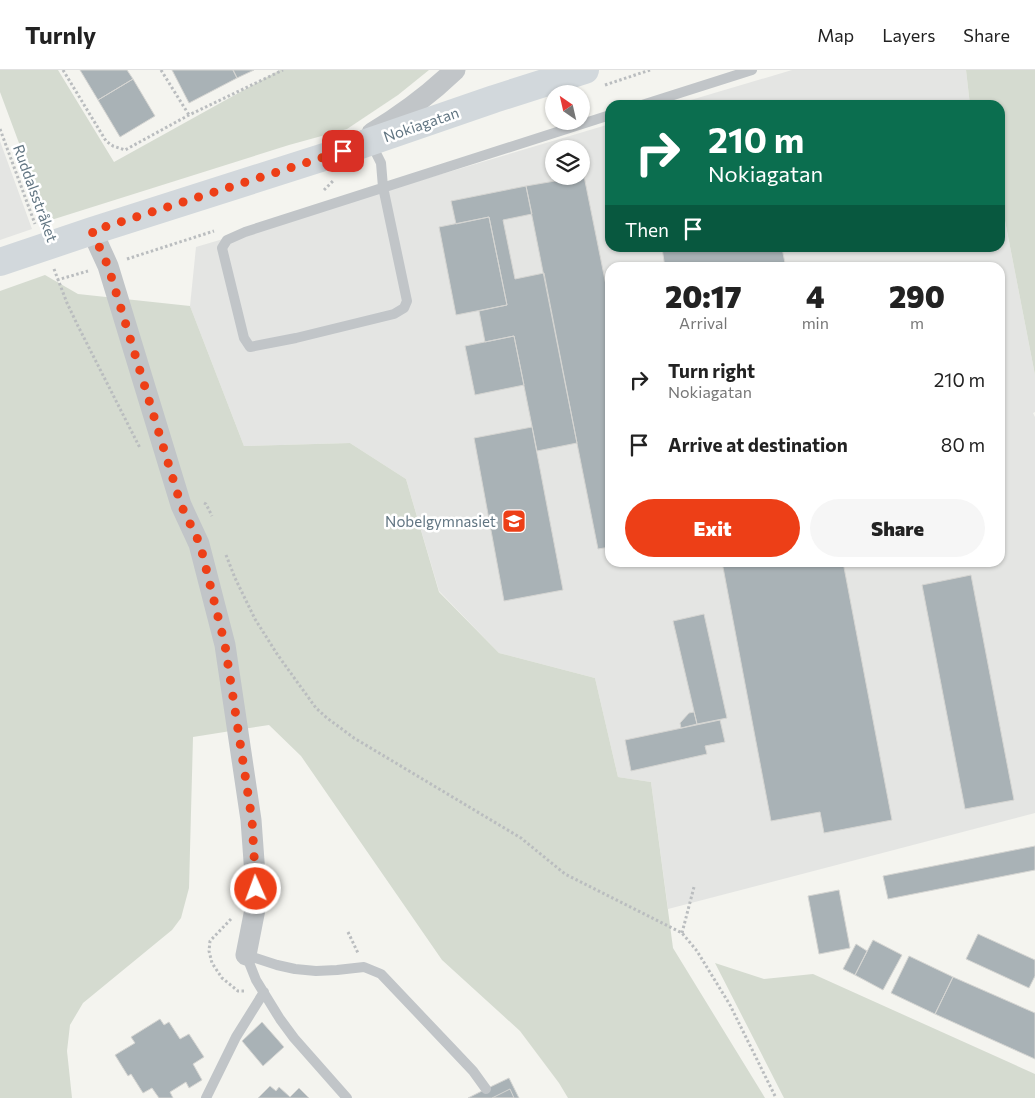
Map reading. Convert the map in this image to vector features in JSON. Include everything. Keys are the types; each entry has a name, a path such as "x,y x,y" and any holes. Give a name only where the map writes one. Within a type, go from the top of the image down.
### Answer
{"street":[{"path":"343,151 395,119 436,88 455,70"},
{"name":"Nokiagatan","path":"0,262 48,256 92,231 371,142 494,99 591,79"},
{"path":"92,231 108,266 181,505 200,544 225,645 252,820 256,875 256,904 246,955"}],"lane":[{"path":"658,100 752,70"},
{"path":"371,142 381,163 383,187 407,301 404,308 394,314 296,338 250,347 244,338 222,248 227,240 244,232 383,187 605,117"},
{"path":"246,955 295,970 316,971 364,967 381,974 473,1071 486,1089"},
{"path":"246,955 256,980 280,1019 294,1038 347,1098"},
{"path":"206,1098 236,1037 264,992"}],"path":[{"path":"63,70 106,141 113,146 125,150 283,70"},
{"path":"161,70 189,116"},
{"path":"591,79 650,70"},
{"name":"Ruddalsstråket","path":"0,129 67,302 143,454"},
{"path":"199,502 206,504 209,508 215,524"},
{"path":"224,549 235,578 255,619 277,654 316,708 327,718 354,738 521,838 565,874 682,933 697,952 730,1005 776,1098"},
{"path":"682,933 694,887"},
{"path":"348,932 364,967"}],"shaded area":[{"path":"0,70 58,70 114,162 280,70 429,70 398,95 347,129 289,145 48,221 0,92"},
{"path":"792,70 966,70 969,100 691,100"},
{"path":"966,70 1035,70 1035,375 1005,221 1005,100 969,100"},
{"name":"Nobelgymnasiet","path":"605,125 605,252 1005,252 1005,221 1035,375 1035,412 1033,413 1035,417 1035,813 668,909 651,782 618,777 595,678 499,653 439,591 406,479 350,443 244,446 190,306 196,247 545,143 545,185 590,185 590,140 556,140"},
{"path":"0,141 32,229 0,240"},
{"path":"45,275 78,294 190,306 244,446 350,443 406,479 439,592 499,653 595,678 618,777 651,782 673,948 765,1098 568,1098 520,1031 442,960 301,756 269,725 193,737 189,888 181,918 172,930 83,1003 70,1025 67,1051 72,1098 0,1098 0,291"},
{"path":"715,963 764,979 813,974 1035,1074 1035,1098 784,1098"}],"building":[{"path":"80,70 127,70 133,79 98,100"},
{"path":"172,70 233,70 237,78 189,103"},
{"path":"233,70 254,70 237,78"},
{"path":"133,79 155,116 120,137 98,100"},
{"path":"545,183 545,185 586,185 605,280 605,548 598,549 526,186"},
{"path":"526,186 532,214 503,220 515,279 544,273 577,443 537,451 514,336 485,342 479,311 507,305 489,217 456,224 451,201"},
{"path":"489,217 507,305 456,315 439,227"},
{"path":"663,252 783,252 785,262 664,262"},
{"path":"514,336 524,385 475,395 465,346"},
{"path":"532,427 563,590 504,601 474,438"},
{"path":"723,567 844,567 892,820 824,833 820,812 771,821"},
{"path":"971,575 1014,800 965,809 922,585"},
{"path":"704,614 727,718 697,724 673,621"},
{"path":"694,712 697,724 681,728 680,723 689,713"},
{"path":"720,720 725,742 705,746 707,754 631,771 625,740"},
{"path":"1035,846 1035,870 888,899 883,876"},
{"path":"839,890 850,948 819,954 808,896"},
{"path":"978,934 1035,960 1035,976 1029,988 966,959"},
{"path":"873,940 902,955 883,990 855,975"},
{"path":"856,944 867,951 855,975 843,969"},
{"path":"909,956 953,977 935,1014 891,993"},
{"path":"953,977 1035,1013 1035,1059 935,1014"},
{"path":"160,1019 164,1025 169,1022 180,1039 189,1034 204,1057 193,1064 202,1080 189,1088 186,1082 170,1092 173,1098 159,1098 152,1088 143,1093 131,1074 128,1076 115,1055 135,1043 131,1037"},
{"path":"262,1022 284,1047 263,1066 242,1041"},
{"path":"509,1078 519,1098 468,1098 486,1089"},
{"path":"270,1086 276,1091 279,1087 290,1097 299,1088 309,1098 258,1098"},
{"path":"510,1089 514,1098 492,1098"}],"place":[{"name":"Nobelgymnasiet","path":"514,521"}],"route":[{"path":"256,889 252,820 225,645 200,544 181,505 108,266 92,231 343,151"}]}
